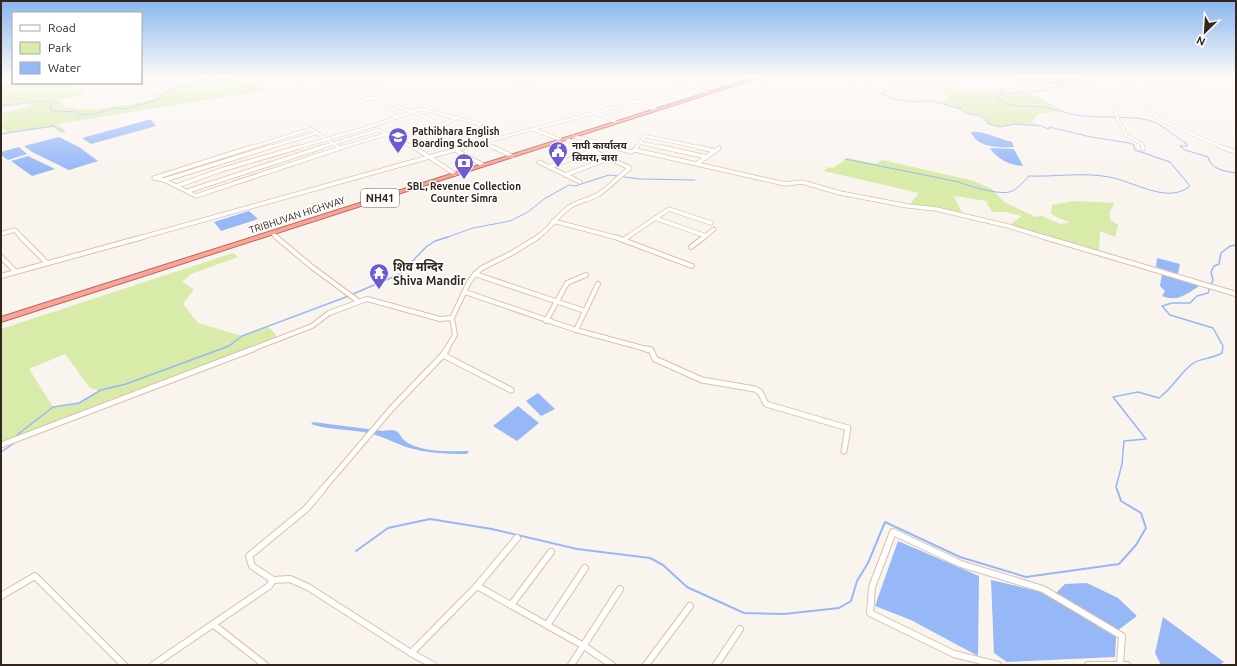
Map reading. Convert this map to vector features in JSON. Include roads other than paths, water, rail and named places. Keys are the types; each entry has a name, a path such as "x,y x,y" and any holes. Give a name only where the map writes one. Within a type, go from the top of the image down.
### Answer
{"highway":[{"name":"TRIBHUVAN HIGHWAY","path":"1,319 662,108"}],"street":[{"path":"376,108 398,117"},
{"path":"403,108 484,142 512,156"},
{"path":"426,108 480,124 465,134"},
{"path":"177,186 325,138 426,108"},
{"path":"583,108 616,122"},
{"path":"1,276 607,108"},
{"path":"652,108 656,110"},
{"path":"1116,108 1115,113 1126,135 1142,144 1143,149"},
{"path":"1150,108 1158,119 1187,134 1236,152"},
{"path":"443,125 458,117"},
{"path":"369,126 431,157 455,174"},
{"path":"340,148 311,129 154,178 164,180 196,196 387,134"},
{"path":"433,665 411,654 308,587 290,579 273,580 252,566 249,556 306,509 410,388 443,355 455,335 452,318 469,282 475,274 482,268 512,253 539,236 570,206 599,194 605,190 617,176 630,168 629,166 564,139 532,129"},
{"path":"188,191 332,143 378,130"},
{"path":"164,180 317,134"},
{"path":"572,136 631,152 635,150 698,163 745,174 754,178 785,184 802,182 840,193 908,206 936,209 1008,226 1202,282 1236,294"},
{"path":"635,150 646,136 716,151"},
{"path":"641,143 707,157"},
{"path":"698,163 719,148"},
{"path":"240,150 274,170"},
{"path":"455,150 483,165"},
{"path":"549,167 592,151"},
{"path":"564,175 610,158"},
{"path":"539,162 580,182"},
{"path":"622,240 669,209 711,223"},
{"path":"655,218 706,236"},
{"path":"553,221 582,226 692,266"},
{"path":"691,247 714,229"},
{"path":"1,234 15,230 48,262"},
{"path":"272,233 358,301"},
{"path":"1,257 16,272"},
{"path":"475,274 585,311"},
{"path":"546,321 567,283 586,275"},
{"path":"576,330 598,284"},
{"path":"465,292 546,321 652,350 655,359 699,379 712,383 754,387 760,392 761,397 766,404 848,428 844,451"},
{"path":"1,445 312,326 330,313 358,301 367,299 440,318 452,318"},
{"path":"443,355 511,390"},
{"path":"998,665 954,654 870,613 872,587 893,532 961,564 1043,589 1122,636 1123,664 1088,665"},
{"path":"411,654 477,586 517,538"},
{"path":"510,605 552,552"},
{"path":"547,625 585,568"},
{"path":"1,596 35,576 124,665"},
{"path":"153,665 214,625 269,586 273,580"},
{"path":"477,586 584,646 612,665"},
{"path":"571,665 620,589"},
{"path":"646,665 690,606"},
{"path":"214,625 265,665"},
{"path":"716,665 740,629"}],"water":[{"path":"151,120 156,126 91,144 82,138"},
{"path":"971,132 985,133 1012,142 1014,147 996,147 984,144 978,141"},
{"path":"59,137 79,147 98,161 69,170 32,152 24,146"},
{"path":"19,147 27,154 8,160 1,155 1,152"},
{"path":"990,149 1014,149 1023,166 1005,161"},
{"path":"28,156 55,169 32,176 11,161"},
{"path":"249,211 258,219 221,231 214,222"},
{"path":"1157,258 1180,264 1178,274 1156,267"},
{"path":"1162,274 1199,286 1181,297 1167,298 1162,296 1165,291 1160,286"},
{"path":"538,393 555,409 541,416 526,401"},
{"path":"518,406 539,423 517,441 493,426"},
{"path":"313,422 383,431 390,430 399,433 408,443 430,450 469,451 467,454 459,454 421,451 406,447 373,434 311,424"},
{"path":"898,541 979,576 978,656 911,620 875,606"},
{"path":"991,580 1042,592 1116,637 1115,657 1007,662 994,653"},
{"path":"1087,583 1118,598 1137,616 1117,631 1056,593 1065,584"},
{"path":"1163,617 1224,662 1219,665 1161,665 1155,653"}],"waterway":[{"path":"50,108 50,110 53,111 77,112 79,115 94,114 114,108"},
{"path":"115,108 129,108"},
{"path":"845,159 1005,193 1015,190 1029,176 1079,175 1109,177 1161,193 1181,191 1190,186 1170,162 1135,150 1134,145 1130,143 1091,137 1049,127 1049,129 1041,126 1015,124 1000,127 989,124 981,116 965,113 961,109 957,108"},
{"path":"1047,108 1092,117 1148,120 1163,127 1187,144 1187,146 1180,146 1185,150 1208,157 1212,165 1219,169 1236,173"},
{"path":"1,134 53,126 64,132"},
{"path":"447,237 473,228 510,221 528,212 544,199 569,185 575,186 609,175 640,179 695,180"},
{"path":"17,438 17,435 53,407 79,403 101,390 126,384 229,346 242,336 346,297 400,274 426,247 435,241 447,237"},
{"path":"1117,490 1116,487 1122,464 1124,441 1146,439 1113,397 1138,392 1159,398 1192,364 1222,353 1223,346 1213,328 1170,315 1162,306 1172,303 1190,303 1197,296 1208,293 1213,280 1211,272 1214,266 1219,264 1221,253 1230,246 1236,245"},
{"path":"1,452 16,442"},
{"path":"356,551 388,528 430,519 492,529 577,549 650,558 663,565 687,587 744,613 784,614 839,608 851,601 857,581 868,563 885,522 960,557 1026,577 1119,564 1136,545 1146,528 1141,513 1121,501 1117,489"}],"place":[{"name":"Pathibhara English Boarding School","path":"398,154"},
{"name":"नापी कार्यालय सिमरा, बारा","path":"558,168"},
{"name":"SBL, Revenue Collection Counter Simra","path":"464,180"},
{"name":"शिव मन्दिर Shiva Mandir","path":"379,290"}]}
